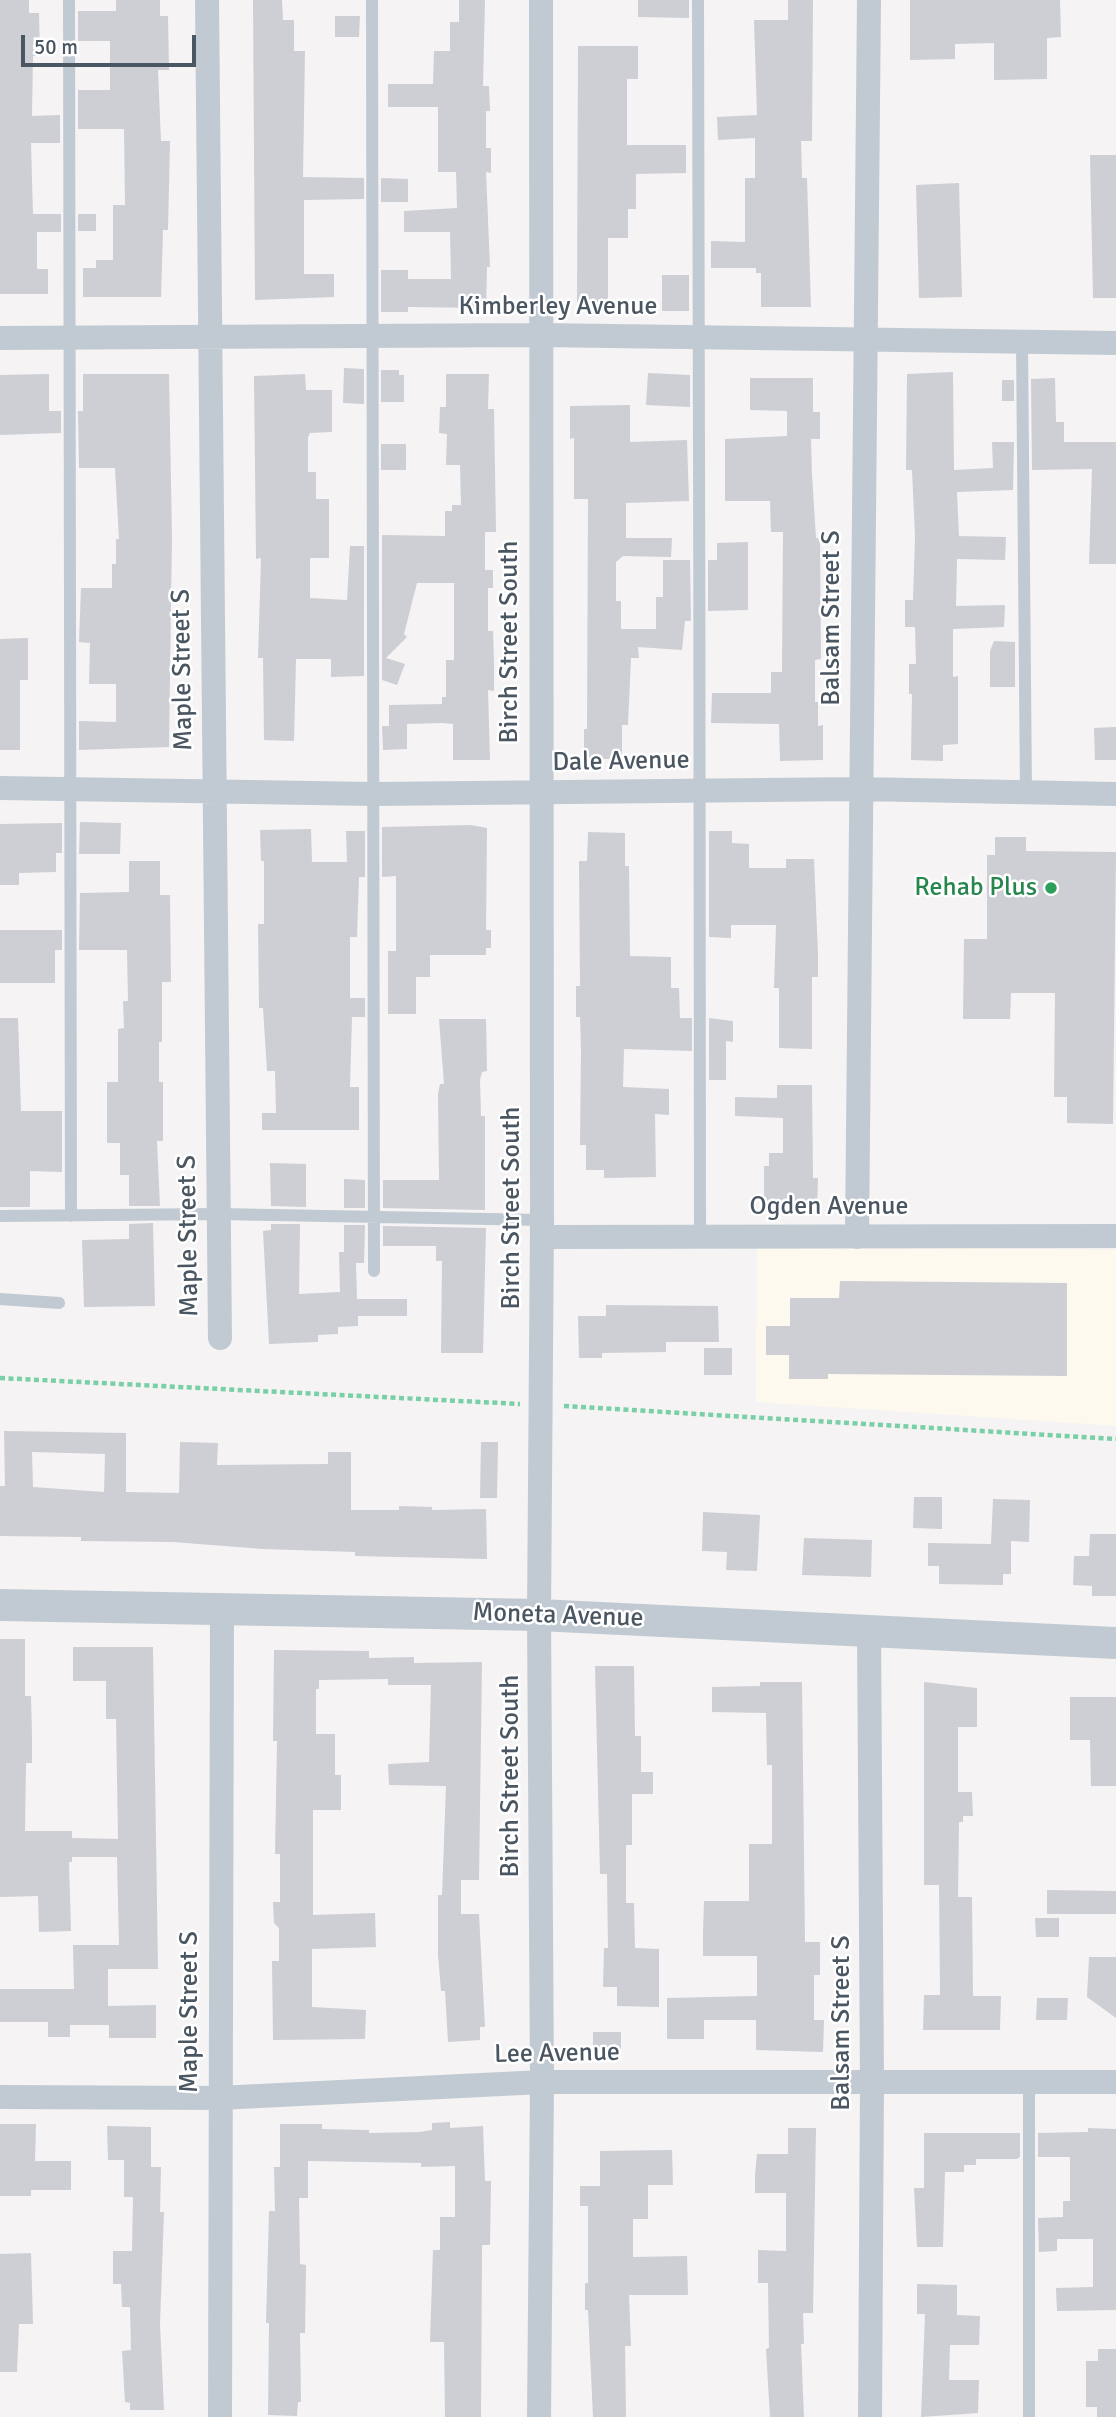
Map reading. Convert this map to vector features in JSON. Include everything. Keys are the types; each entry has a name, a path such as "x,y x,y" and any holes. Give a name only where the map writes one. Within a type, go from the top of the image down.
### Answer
{"street":[{"name":"Maple Street S","path":"207,0 208,336 220,1338"},
{"name":"Birch Street South","path":"539,2417 542,2082 539,1615 542,1228 539,335 541,0"},
{"name":"Balsam Street S","path":"857,1237 869,0"},
{"name":"Kimberley Avenue","path":"0,338 539,335 864,342 1116,343"},
{"name":"Dale Avenue","path":"0,788 214,789 374,794 860,789 1116,794"},
{"name":"Ogden Avenue","path":"542,1228 700,1237 1116,1236"},
{"name":"Moneta Avenue","path":"0,1605 222,1607 539,1615 1116,1643"},
{"name":"Maple Street S","path":"220,2417 222,1607"},
{"name":"Balsam Street S","path":"869,1629 872,2083 870,2417"},
{"name":"Lee Avenue","path":"0,2096 219,2098 542,2082 1116,2082"}],"lane":[{"path":"69,0 71,1216"},
{"path":"372,0 374,1271"},
{"path":"698,0 697,337 702,581 700,1237"},
{"path":"1022,343 1026,792"},
{"path":"0,1216 374,1216 542,1228"},
{"path":"0,1299 59,1303"},
{"path":"1029,2083 1030,2417"}],"shaded area":[{"path":"757,1245 1116,1250 1116,1426 756,1402"}],"building":[{"path":"0,0 29,0 29,13 39,13 40,56 33,56 32,116 60,115 60,143 31,143 33,214 61,214 61,232 37,232 37,269 48,269 48,294 0,294"},
{"path":"116,0 160,0 160,16 168,16 169,70 158,70 161,141 170,141 168,230 163,230 161,297 83,297 83,268 96,268 96,260 113,260 113,205 125,205 124,129 78,129 78,90 110,90 110,41 78,41 78,11 116,11"},
{"path":"253,0 282,0 283,20 294,20 294,51 305,51 303,177 364,178 364,199 304,200 304,274 334,274 334,297 255,300"},
{"path":"459,0 485,0 483,86 489,86 490,111 486,111 486,148 491,148 491,173 486,172 490,267 487,267 486,308 408,307 408,312 381,312 381,270 408,270 408,279 451,279 450,232 404,232 404,211 457,208 456,172 438,172 438,107 388,107 388,84 433,84 434,51 450,51 450,22 459,22"},
{"path":"638,0 689,0 689,18 638,17"},
{"path":"788,0 813,0 812,141 801,141 802,178 807,178 811,307 761,307 761,273 756,273 756,268 711,268 711,241 745,242 745,178 755,178 755,138 718,140 717,117 757,115 754,20 788,20"},
{"path":"910,0 1060,0 1061,37 1047,38 1047,79 994,80 994,43 955,44 955,59 910,60"},
{"path":"335,16 360,16 359,37 335,37"},
{"path":"578,46 638,46 638,79 627,79 627,145 686,145 686,173 636,174 636,209 628,209 628,238 608,238 608,302 577,302"},
{"path":"1090,155 1116,155 1116,298 1093,298"},
{"path":"381,178 408,179 408,202 381,202"},
{"path":"959,183 962,297 919,298 916,185"},
{"path":"78,214 96,214 96,231 78,231"},
{"path":"662,275 689,275 689,311 662,311"},
{"path":"344,368 364,369 364,404 343,403"},
{"path":"381,370 399,370 399,375 404,375 404,402 381,402"},
{"path":"953,372 954,470 993,468 992,442 1014,442 1013,490 957,492 959,536 1006,537 1005,560 957,559 956,606 1005,605 1004,627 953,629 953,677 958,676 958,744 943,745 943,761 911,760 912,694 909,694 909,664 916,664 915,627 905,627 905,600 913,600 915,537 912,470 906,470 907,374"},
{"path":"648,373 690,375 690,407 646,405"},
{"path":"49,374 49,411 61,411 61,433 0,435 0,375"},
{"path":"83,374 169,374 172,536 169,747 79,750 79,721 116,722 116,684 89,684 90,643 79,642 81,588 112,588 112,564 116,564 116,539 119,539 115,468 79,468 78,411 83,411"},
{"path":"305,374 306,390 332,390 332,432 310,433 308,437 308,472 316,472 316,499 329,499 329,558 310,558 310,598 347,600 350,546 364,546 364,676 331,677 331,659 296,659 294,741 264,740 263,658 258,658 261,558 256,559 254,376"},
{"path":"446,374 489,374 488,409 494,409 496,532 485,532 485,570 493,570 493,588 488,588 488,631 493,631 494,661 494,691 488,690 490,760 453,760 453,724 407,724 407,749 383,750 382,726 389,726 389,705 442,704 442,697 446,697 446,660 454,660 454,583 417,583 404,634 407,637 386,658 405,664 397,685 382,680 382,535 445,536 445,511 452,511 452,505 461,505 460,465 446,465 447,434 439,433 440,407 446,407"},
{"path":"750,378 813,378 813,412 820,412 820,439 811,439 816,538 820,538 821,659 815,660 815,702 818,702 818,726 823,725 823,760 780,761 779,724 711,723 712,693 771,693 771,672 782,672 783,532 771,532 770,501 725,501 725,439 787,436 787,411 750,410"},
{"path":"1055,378 1056,422 1064,422 1064,442 1116,442 1116,564 1089,564 1092,469 1032,470 1031,379"},
{"path":"1002,380 1014,380 1014,401 1002,401"},
{"path":"630,405 630,442 687,440 689,501 626,503 626,538 672,538 671,557 623,556 616,562 616,601 621,601 621,629 656,629 656,597 663,597 663,560 690,560 691,621 685,621 682,650 638,647 639,658 631,658 628,725 622,725 622,759 584,759 584,729 587,729 588,499 574,499 574,438 570,439 570,406"},
{"path":"381,444 406,444 406,470 381,470"},
{"path":"748,542 748,610 708,611 708,560 717,560 717,543"},
{"path":"28,638 28,680 20,680 20,750 0,750 0,639"},
{"path":"994,641 1015,642 1015,687 990,687 990,651"},
{"path":"1116,727 1116,760 1095,760 1094,728"},
{"path":"80,822 121,823 120,854 79,854"},
{"path":"62,823 62,853 56,853 56,872 19,873 19,885 0,885 0,824"},
{"path":"471,825 487,828 486,930 491,930 491,948 486,948 486,955 430,955 430,977 416,977 416,1014 388,1014 388,951 396,951 396,876 382,877 382,827"},
{"path":"311,829 312,862 347,862 346,831 365,831 365,877 359,877 357,937 350,937 350,998 365,998 365,1017 352,1017 350,1087 359,1087 359,1130 262,1130 262,1113 276,1113 275,1071 267,1071 263,1008 259,1008 258,924 264,924 264,861 261,861 260,830"},
{"path":"709,831 732,831 732,843 749,844 749,868 786,868 786,859 814,859 818,977 812,977 812,1049 779,1048 779,988 774,988 776,925 731,925 731,938 709,937"},
{"path":"588,832 625,833 625,866 629,866 630,956 671,957 671,988 679,988 680,1018 692,1018 692,1051 624,1049 623,1087 669,1089 669,1115 655,1114 656,1177 604,1178 604,1170 586,1170 586,1145 580,1145 580,1017 576,1017 576,986 580,986 579,861 587,861"},
{"path":"995,837 1026,837 1026,851 1116,852 1113,1124 1067,1123 1067,1097 1054,1097 1055,993 1011,993 1010,1019 963,1019 964,939 987,939 987,855 995,855"},
{"path":"129,861 160,861 160,895 170,895 171,982 162,982 162,1042 159,1042 159,1082 163,1082 163,1141 157,1141 160,1206 129,1206 129,1175 120,1175 120,1143 107,1143 107,1082 118,1082 118,1029 124,1028 123,1001 128,1001 127,950 79,950 80,893 129,892"},
{"path":"0,930 62,930 62,950 55,950 55,983 0,983"},
{"path":"0,1018 18,1018 21,1111 62,1111 62,1172 30,1171 30,1207 0,1207"},
{"path":"709,1018 733,1021 733,1042 726,1041 726,1080 709,1080"},
{"path":"439,1019 486,1019 487,1071 482,1072 480,1080 481,1116 485,1116 485,1210 383,1208 383,1180 439,1180 438,1094 440,1084 444,1084"},
{"path":"777,1085 812,1085 813,1178 818,1178 817,1210 764,1209 764,1166 769,1166 769,1153 783,1153 783,1118 735,1116 735,1097 777,1098"},
{"path":"270,1163 306,1164 306,1207 271,1206"},
{"path":"344,1179 365,1180 365,1208 344,1208"},
{"path":"153,1223 155,1306 84,1307 82,1240 129,1239 129,1224"},
{"path":"271,1224 300,1224 299,1294 340,1292 339,1252 344,1252 344,1225 365,1225 364,1263 356,1263 357,1299 407,1299 407,1316 358,1316 358,1326 338,1327 338,1334 318,1335 318,1342 269,1344 263,1231 271,1230"},
{"path":"383,1226 486,1228 483,1353 441,1353 442,1261 436,1261 436,1246 383,1246"},
{"path":"840,1281 1067,1283 1067,1376 828,1374 828,1379 789,1379 789,1355 766,1355 766,1326 790,1326 790,1298 839,1298"},
{"path":"606,1305 718,1306 719,1342 666,1342 666,1352 602,1353 602,1358 579,1358 578,1316 606,1316"},
{"path":"704,1348 732,1348 732,1375 704,1375"},
{"path":"4,1431 126,1433 126,1492 179,1493 180,1442 218,1443 217,1465 328,1464 328,1452 351,1452 351,1510 399,1510 399,1506 432,1507 432,1510 486,1509 487,1559 355,1556 355,1552 173,1542 81,1541 81,1537 0,1536 0,1486 5,1486","holes":["32,1452 105,1454 104,1492 33,1487"]},
{"path":"481,1442 498,1442 497,1498 480,1498"},
{"path":"914,1497 942,1497 942,1529 913,1528"},
{"path":"993,1499 1030,1500 1029,1542 1011,1541 1011,1574 1003,1574 1003,1585 939,1584 939,1566 928,1566 928,1543 991,1544"},
{"path":"703,1512 760,1515 757,1571 726,1570 727,1552 702,1551"},
{"path":"1090,1534 1116,1534 1116,1596 1092,1596 1092,1586 1073,1585 1074,1556 1089,1556"},
{"path":"804,1538 872,1540 871,1577 802,1575"},
{"path":"0,1639 25,1639 25,1696 31,1696 32,1763 26,1763 25,1831 72,1831 72,1838 118,1839 116,1719 106,1719 106,1681 73,1681 73,1647 153,1647 158,1969 108,1969 108,2006 156,2005 156,2038 109,2038 109,2025 70,2025 70,2037 48,2037 48,2022 0,2022 0,1989 74,1989 73,1945 119,1945 117,1857 72,1857 72,1862 69,1862 71,1931 39,1932 38,1896 0,1897"},
{"path":"274,1650 369,1651 369,1658 414,1657 414,1663 482,1662 479,1880 461,1880 461,1914 479,1914 485,2027 480,2027 480,2040 448,2042 445,1991 441,1991 438,1895 442,1895 446,1786 389,1785 388,1764 429,1762 431,1685 388,1685 388,1679 319,1680 319,1689 316,1689 316,1734 335,1734 335,1775 341,1775 341,1810 313,1810 313,1915 375,1913 376,1947 312,1949 312,2007 366,2010 365,2039 273,2040 272,1961 279,1961 279,1928 274,1923 273,1902 280,1902 280,1854 275,1854 277,1741 273,1741"},
{"path":"595,1666 634,1666 635,1736 641,1736 641,1772 653,1772 653,1794 632,1794 632,1845 626,1845 626,1903 634,1903 635,1948 659,1949 659,2007 617,2006 617,1987 603,1987 604,1948 608,1948 607,1874 600,1874"},
{"path":"760,1682 802,1682 805,1942 820,1942 820,1975 814,1975 814,2020 824,2020 823,2052 756,2050 756,2020 704,2020 704,2039 667,2039 667,1998 757,1996 757,1956 703,1956 703,1932 704,1901 749,1901 749,1844 772,1844 772,1765 767,1765 766,1713 712,1712 712,1687 760,1686"},
{"path":"924,1682 977,1688 977,1727 958,1727 958,1792 972,1792 973,1816 963,1816 963,1822 959,1822 958,1897 972,1897 973,1996 1001,1996 1000,2030 923,2030 924,1995 940,1995 939,1885 924,1885"},
{"path":"1070,1697 1116,1697 1116,1786 1091,1786 1090,1740 1070,1740"},
{"path":"1047,1890 1116,1891 1116,1914 1047,1914"},
{"path":"1035,1918 1059,1918 1059,1937 1036,1937"},
{"path":"1089,1957 1116,1957 1116,2018 1087,1997"},
{"path":"1037,1998 1068,1998 1067,2020 1036,2020"},
{"path":"593,2032 621,2032 621,2050 593,2050"},
{"path":"450,2122 450,2128 483,2126 485,2181 491,2181 490,2245 482,2245 481,2417 445,2417 444,2342 430,2342 433,2250 440,2250 440,2217 455,2217 455,2166 421,2167 421,2163 308,2161 308,2198 299,2198 300,2264 306,2265 305,2333 300,2333 301,2402 298,2402 297,2416 268,2415 269,2323 266,2323 269,2211 275,2211 274,2167 280,2167 280,2124 322,2124 322,2129 369,2130 369,2133 420,2132 432,2130 432,2123"},
{"path":"0,2124 36,2124 35,2161 71,2161 71,2190 31,2190 31,2196 0,2196"},
{"path":"107,2126 151,2127 151,2167 161,2167 160,2212 164,2212 160,2324 164,2410 130,2410 130,2403 125,2402 122,2351 131,2350 130,2307 122,2307 121,2284 113,2284 113,2251 132,2251 133,2197 124,2197 124,2160 108,2160"},
{"path":"788,2128 816,2128 813,2313 803,2313 804,2344 801,2344 804,2417 770,2417 766,2349 769,2348 768,2283 758,2283 758,2250 786,2251 786,2193 755,2193 755,2175 757,2154 788,2154"},
{"path":"1088,2128 1116,2129 1116,2310 1057,2311 1056,2288 1093,2287 1093,2239 1057,2239 1057,2251 1039,2252 1038,2218 1063,2217 1063,2201 1070,2201 1070,2157 1038,2157 1038,2133 1088,2132"},
{"path":"924,2133 1020,2133 1020,2157 1017,2159 976,2159 976,2165 964,2165 964,2172 945,2172 943,2247 917,2247 914,2188 924,2188"},
{"path":"672,2150 673,2185 648,2185 648,2219 633,2219 633,2257 687,2256 688,2295 629,2295 631,2346 625,2346 626,2417 593,2417 588,2310 585,2310 585,2283 588,2283 588,2206 580,2206 580,2186 600,2186 600,2151"},
{"path":"31,2253 33,2324 19,2324 17,2372 0,2372 0,2254"},
{"path":"917,2284 957,2285 957,2315 980,2316 979,2345 950,2345 949,2380 979,2380 978,2413 921,2417 925,2314 917,2314"},
{"path":"1098,2349 1116,2349 1116,2417 1097,2417 1097,2407 1086,2407 1086,2361 1098,2361"}],"place":[{"name":"Rehab Plus","path":"1051,888"}]}
